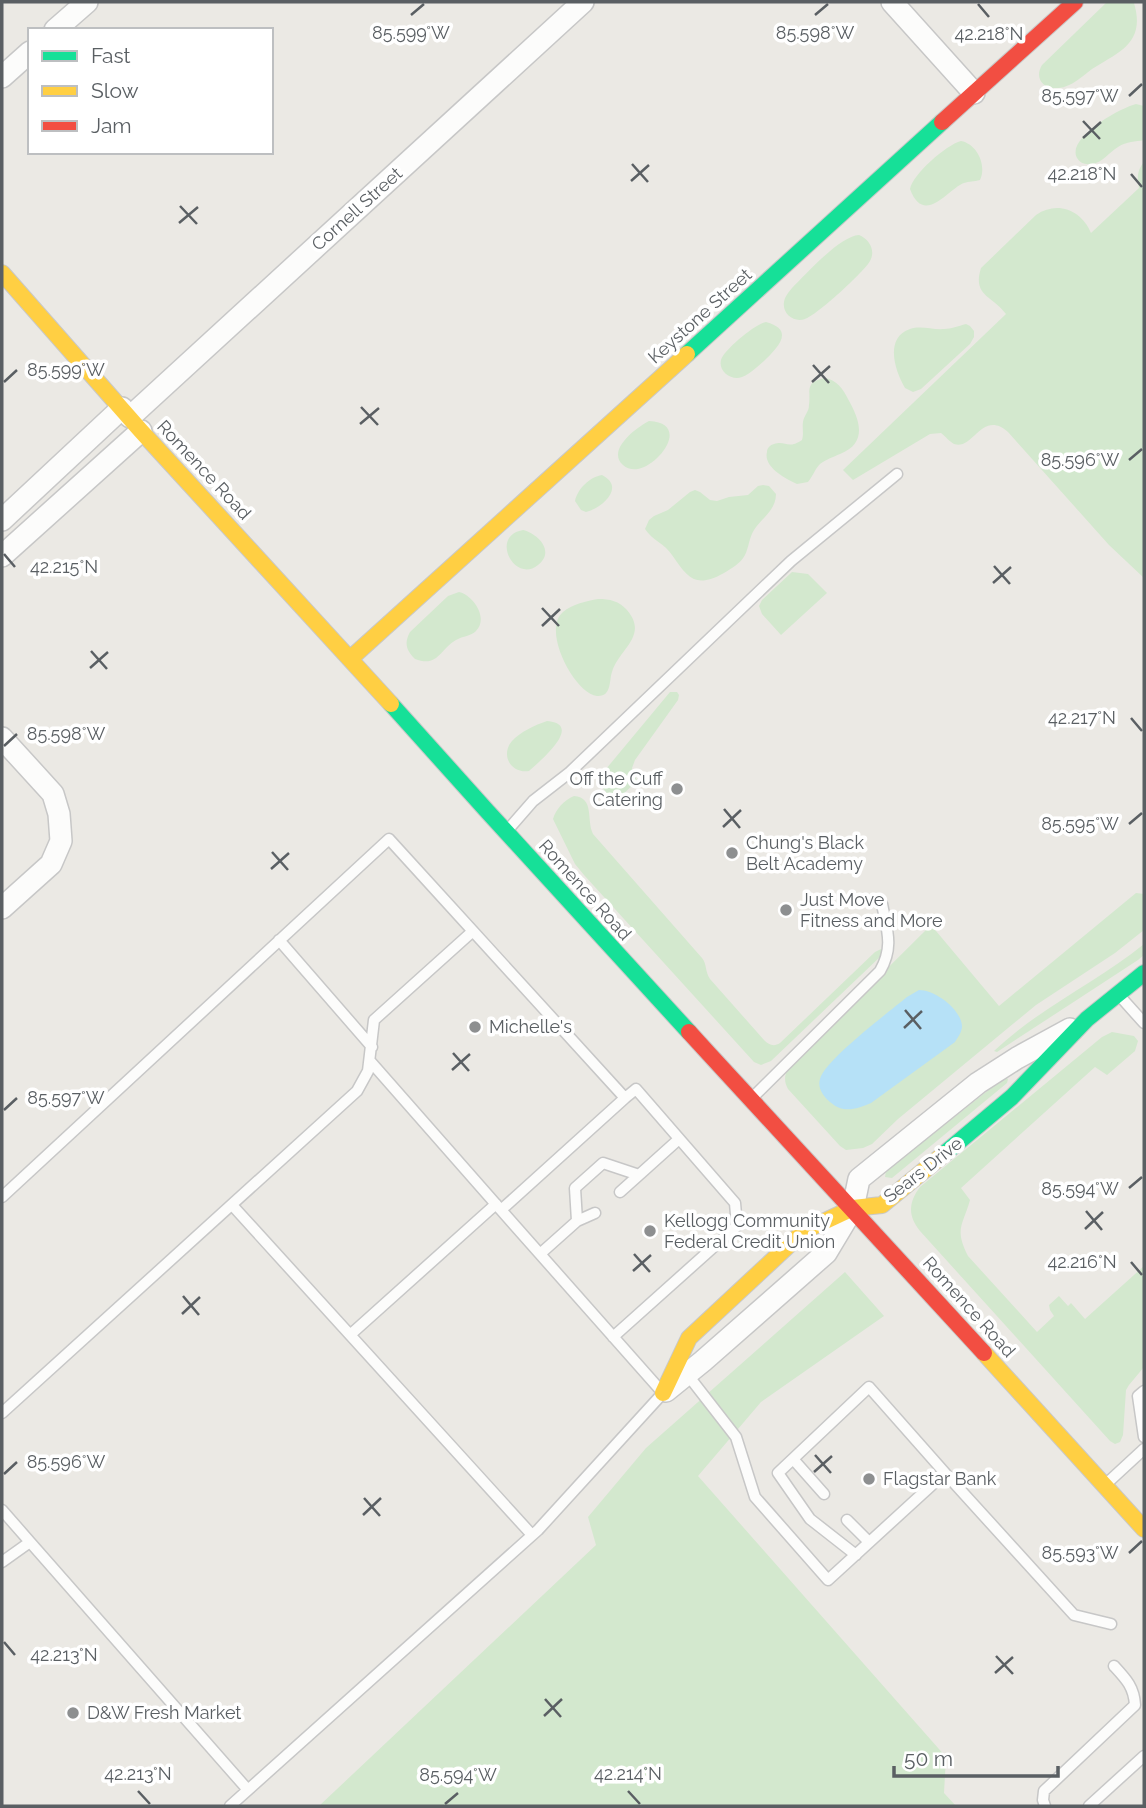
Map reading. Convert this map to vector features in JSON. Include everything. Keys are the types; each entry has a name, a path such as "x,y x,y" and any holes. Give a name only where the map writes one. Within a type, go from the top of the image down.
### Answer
{"street":[{"path":"57,28 87,2"},
{"name":"Cornell Street","path":"131,418 583,2"},
{"path":"891,2 974,93"},
{"name":"Keystone Street","path":"351,658 1074,2"},
{"path":"2,77 28,54"},
{"name":"Romence Road","path":"2,273 506,832 1144,1529"},
{"path":"2,520 131,418"},
{"path":"2,556 131,418"},
{"path":"2,738 52,794 59,814 61,841 51,864 2,908"},
{"name":"Sears Drive","path":"1087,1020 998,1069 962,1095 859,1179 852,1208 882,1205 1012,1097 1087,1020 1144,973"},
{"path":"663,1393 826,1253 852,1208"},
{"path":"663,1393 689,1338 804,1231 852,1208"}],"lane":[{"path":"506,832 533,801 569,773 791,561 897,474"},
{"path":"2,1197 389,839 625,1098"},
{"path":"751,1099 880,971 889,947 882,904"},
{"path":"2,1413 357,1091 368,1071 374,1020 473,931"},
{"path":"279,940 372,1048"},
{"path":"1118,994 1144,1023"},
{"path":"230,1806 532,1535 663,1393 370,1061"},
{"path":"350,1335 636,1089 735,1203 737,1226 613,1337"},
{"path":"620,1192 679,1139"},
{"path":"577,1221 575,1188 603,1163 639,1175"},
{"path":"232,1205 532,1535"},
{"path":"540,1254 577,1221 595,1213"},
{"path":"687,1374 736,1437 755,1496 828,1580 945,1472"},
{"path":"856,1555 810,1519 778,1473 869,1387 1073,1615 1111,1624"},
{"path":"1144,1391 1139,1396 1144,1437"},
{"path":"1105,1485 1144,1449"},
{"path":"793,1459 824,1494"},
{"path":"2,1510 248,1790"},
{"path":"847,1520 869,1542"},
{"path":"2,1562 30,1542"},
{"path":"1045,1806 1044,1791 1135,1705 1129,1683 1114,1666"},
{"path":"1089,1806 1144,1756"}],"green space":[{"path":"1107,2 1134,3 1136,28 1128,45 1068,86 1053,88 1044,85 1039,74 1042,65"},
{"path":"1136,104 1144,106 1144,140 1121,145 1095,163 1083,163 1077,158 1079,142 1087,133 1118,111"},
{"path":"961,141 972,146 979,156 982,168 980,180 964,183 937,202 922,205 910,189 912,183 931,161"},
{"path":"1144,162 1144,578 1109,545 1008,432 999,426 984,428 961,445 954,444 941,433 930,434 853,480 843,470 1006,314 982,290 979,284 981,268 1036,215 1053,208 1061,208 1075,214 1082,219 1091,233 1139,188 1138,174"},
{"path":"859,235 866,239 872,249 872,257 866,266 840,293 811,316 797,320 790,316 785,310 784,302 792,288 833,249"},
{"path":"766,322 780,330 782,334 778,345 745,376 734,378 724,372 721,364 723,356 748,332"},
{"path":"966,324 974,331 970,344 921,389 913,392 905,388 894,356 894,347 902,333 914,328 947,329"},
{"path":"825,378 836,383 846,395 858,423 858,437 849,449 820,464 808,482 797,484 782,476 768,463 767,451 774,444 790,445 802,440 811,385"},
{"path":"649,421 661,423 668,429 668,444 647,466 630,469 623,465 618,453 625,440"},
{"path":"602,475 612,485 609,496 592,510 581,510 575,501 579,492 589,481"},
{"path":"763,485 769,486 776,494 774,505 754,530 743,558 714,578 693,579 645,529 654,516 668,510 695,490 710,500 717,501 748,495"},
{"path":"523,530 539,539 545,549 543,560 529,569 514,564 507,549 513,534"},
{"path":"792,572 808,574 827,593 781,635 762,614 759,606"},
{"path":"459,592 478,608 480,626 474,633 451,644 434,659 415,659 407,646 410,632 448,596"},
{"path":"598,599 621,604 633,619 635,627 634,635 612,672 608,691 602,696 588,693 579,685 564,660 556,632 557,621 563,612 575,605"},
{"path":"670,692 677,692 678,700 635,760 632,768 637,781 618,799 612,799 600,785 601,775"},
{"path":"547,721 558,724 562,729 561,736 529,771 517,770 507,757 512,741 528,729"},
{"path":"574,796 581,798 587,805 593,834 702,958 710,979 770,1044 780,1043 875,952 881,949 882,955 771,1061 761,1065 754,1062 575,864 553,819 561,805"},
{"path":"1136,893 1144,894 1144,930 1115,953 1036,1005 898,1119 872,1144 846,1150 788,1089 786,1075 793,1062 931,925 999,1006"},
{"path":"1144,944 1144,955 1138,960 997,1052 994,1051 1030,1022"},
{"path":"1112,1032 1134,1036 1138,1041 1135,1051 1107,1075 1095,1067 961,1188 970,1200 961,1239 968,1256 1037,1332 1054,1316 1049,1305 1059,1296 1068,1306 1071,1303 1085,1319 1144,1266 1144,1367 1126,1390 1123,1435 1120,1442 1115,1444 920,1231 913,1220 911,1209 920,1187 1102,1037"},
{"path":"1005,1077 1008,1079 1007,1083 892,1178 885,1177 886,1171"},
{"path":"845,1272 884,1316 761,1402 698,1476 946,1757 944,1793 956,1806 319,1806 596,1545 588,1517 646,1448"}],"water":[{"path":"919,990 939,997 957,1013 962,1026 955,1042 871,1103 845,1109 835,1106 823,1095 819,1086 824,1071 859,1036"}],"traffic: fast":[{"path":"687,354 942,122"},
{"path":"391,704 689,1032"},
{"path":"944,1154 1012,1097 1087,1019 1144,973"}],"traffic: slow":[{"path":"2,273 141,431 391,704"},
{"path":"351,658 687,354"},
{"path":"663,1393 689,1338 804,1231 853,1208 882,1205 944,1154"},
{"path":"984,1353 1144,1529"}],"traffic: jam":[{"path":"942,122 1075,2"},
{"path":"689,1032 984,1353"}],"place":[{"name":"Off the Cuff Catering","path":"677,789"},
{"name":"Chung's Black Belt Academy","path":"732,853"},
{"name":"Just Move Fitness and More","path":"786,910"},
{"name":"Michelle's","path":"475,1027"},
{"name":"Kellogg Community Federal Credit Union","path":"650,1231"},
{"name":"Flagstar Bank","path":"869,1479"},
{"name":"D&W Fresh Market","path":"73,1713"}]}
